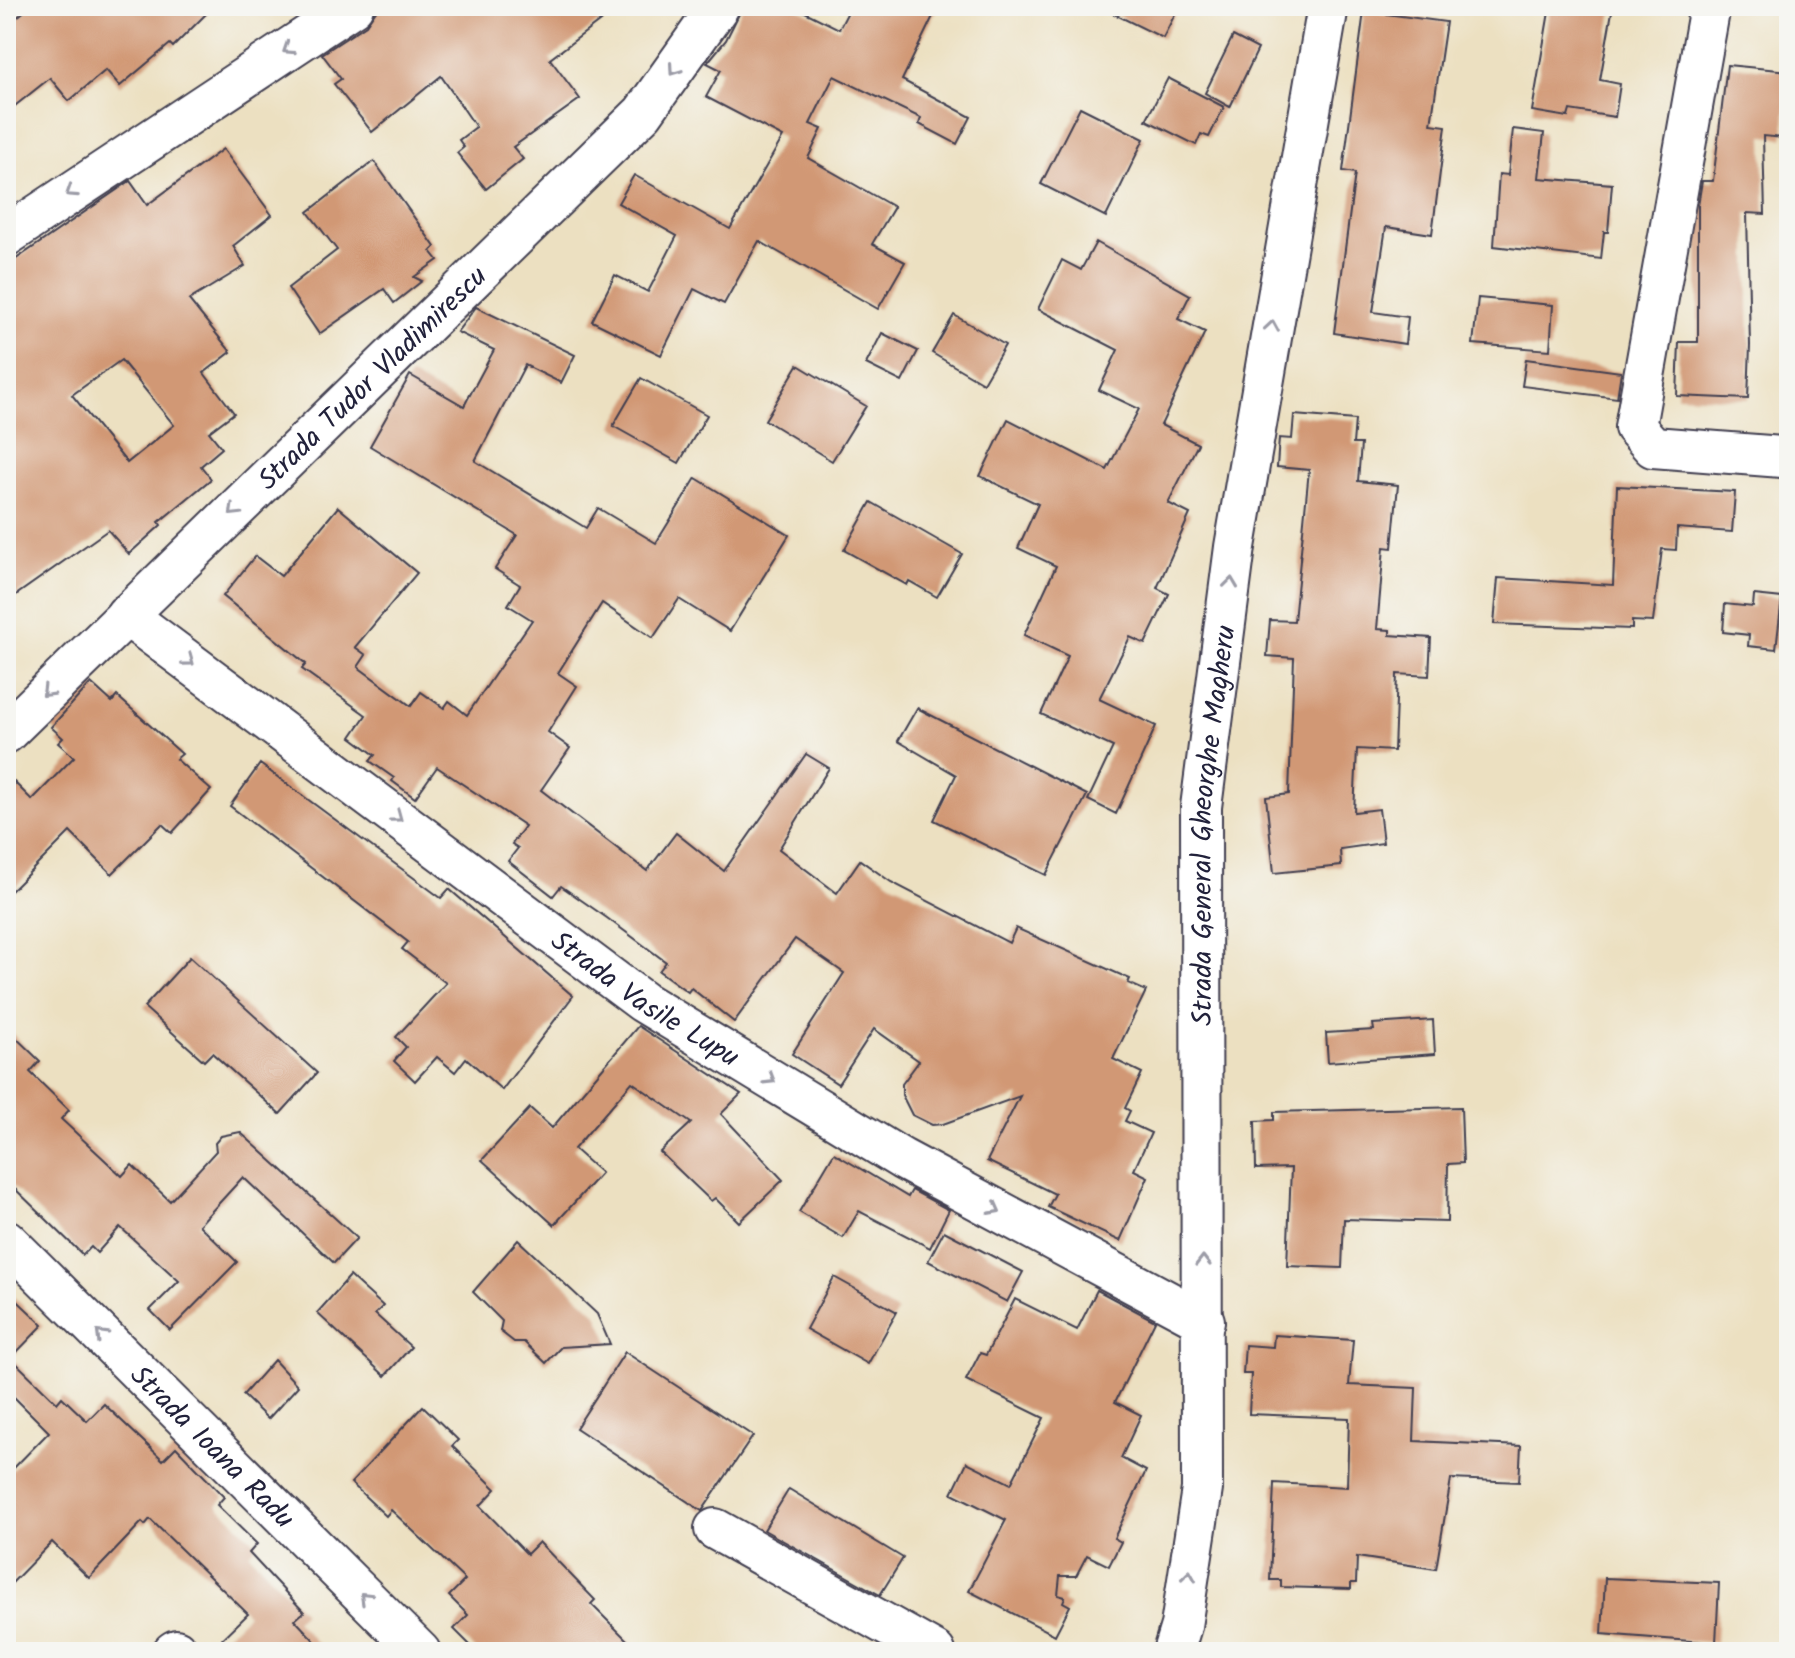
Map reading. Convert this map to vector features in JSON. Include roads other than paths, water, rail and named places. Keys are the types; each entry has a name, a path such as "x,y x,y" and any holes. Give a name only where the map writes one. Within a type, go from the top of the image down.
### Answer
{"street":[{"path":"6,236 353,6"},
{"name":"Strada Tudor Vladimirescu","path":"6,733 643,113 719,6"},
{"name":"Strada General Gheorghe Magheru","path":"1173,1652 1181,1626 1202,1489 1201,807 1235,547 1328,6"},
{"path":"1710,6 1635,427 1653,447 1782,457"},
{"name":"Strada Vasile Lupu","path":"126,615 643,1002 902,1159 1204,1321"},
{"name":"Strada Ioana Radu","path":"6,1240 420,1652"},
{"path":"715,1529 935,1652"}]}
